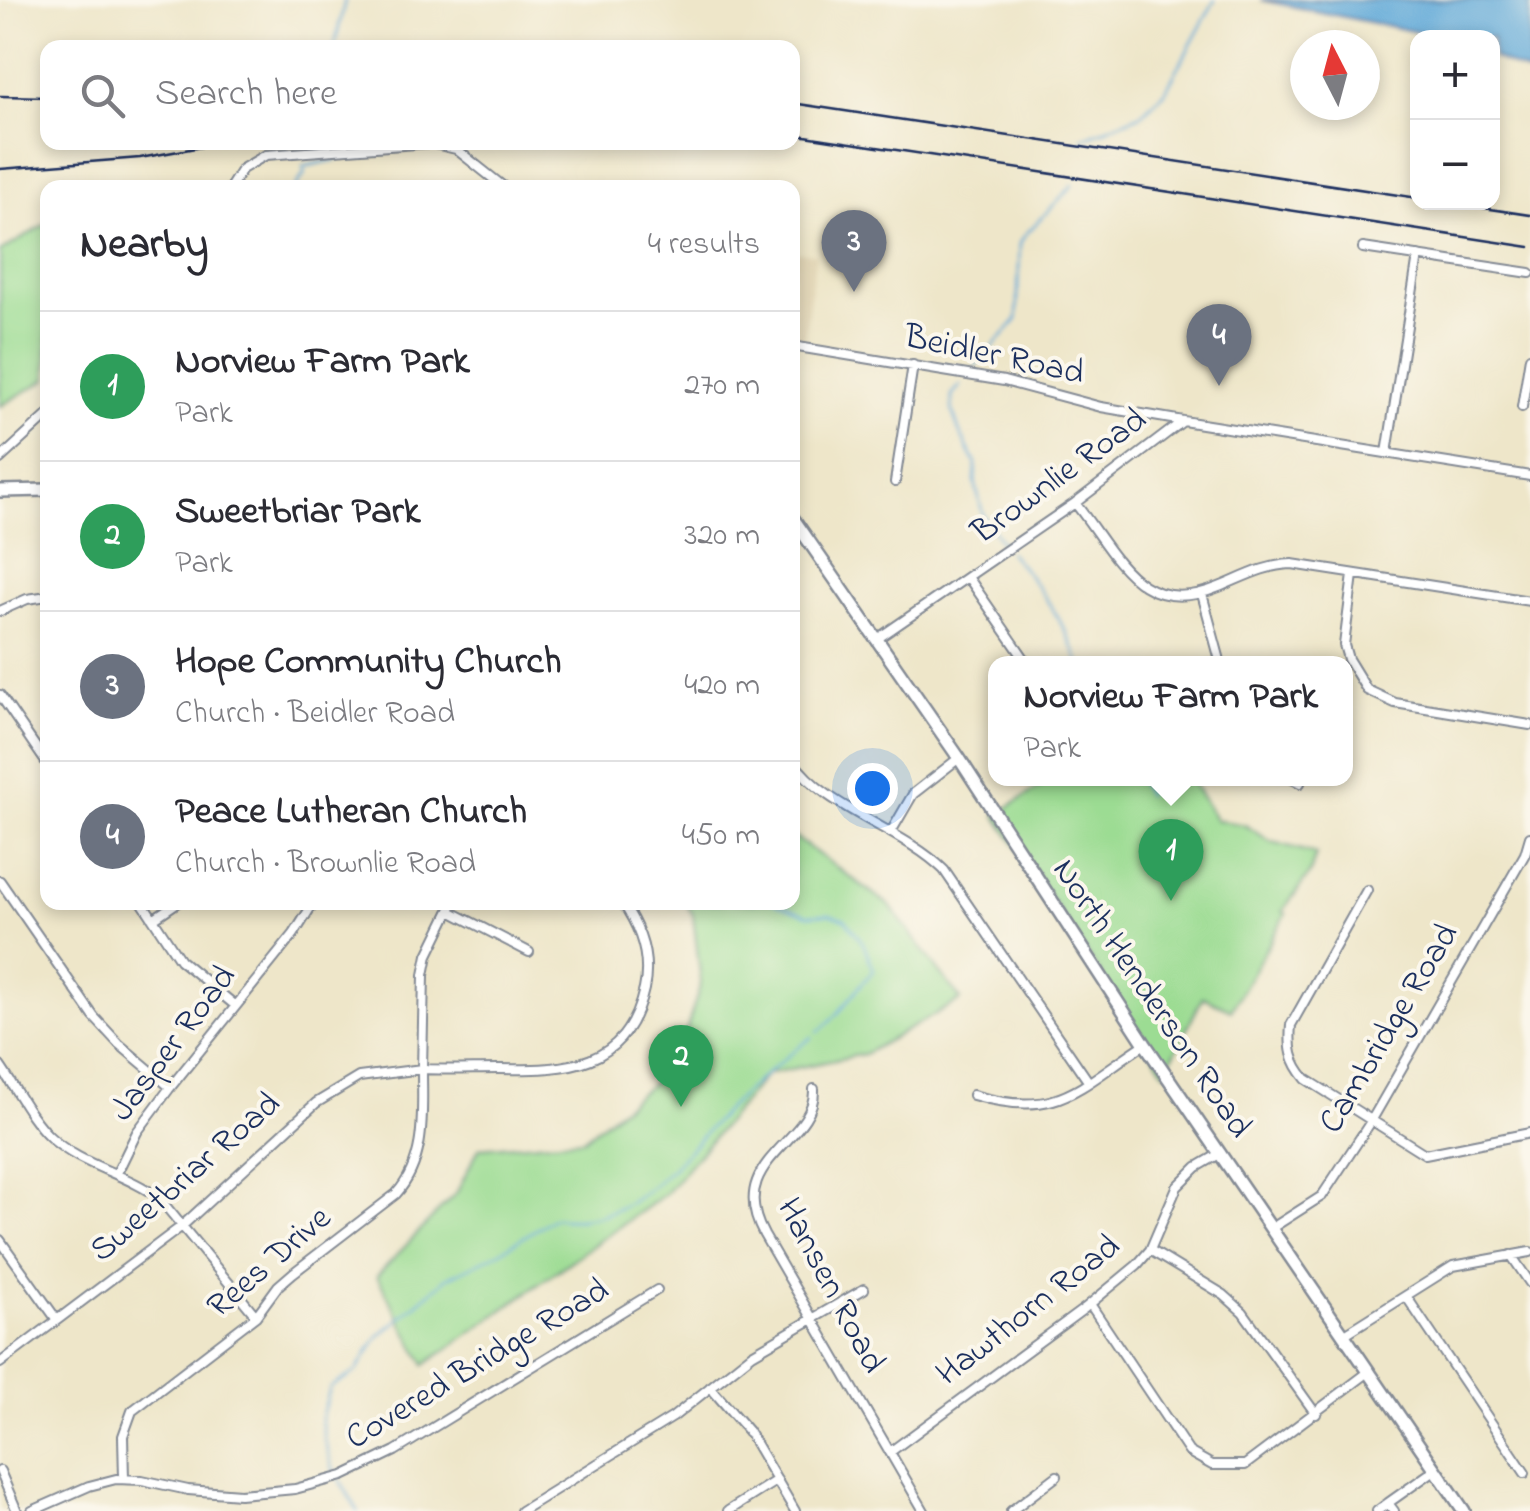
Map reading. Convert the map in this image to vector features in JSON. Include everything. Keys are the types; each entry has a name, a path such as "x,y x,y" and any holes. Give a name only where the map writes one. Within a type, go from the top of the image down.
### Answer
{"street":[{"path":"235,180 242,169 266,155 319,150"},
{"path":"458,150 494,180"},
{"path":"1363,248 1530,274"},
{"path":"1387,453 1418,256"},
{"name":"Beidler Road","path":"800,347 1028,386 1102,407 1183,421"},
{"path":"1522,408 1530,357"},
{"path":"894,482 913,365"},
{"name":"Brownlie Road","path":"877,640 1075,503 1183,421 1530,476"},
{"path":"0,459 40,423"},
{"path":"0,492 40,490"},
{"path":"1075,503 1131,579 1170,595 1202,594 1273,565 1292,564 1530,601"},
{"name":"North Henderson Road","path":"800,529 959,758 1145,1044 1464,1511"},
{"path":"1348,656 1344,645 1353,575"},
{"path":"968,578 1022,656"},
{"path":"1202,594 1219,656"},
{"path":"0,611 40,597"},
{"path":"1353,668 1368,690 1395,704 1530,725"},
{"path":"0,694 40,752"},
{"path":"891,832 913,794 959,758"},
{"path":"800,769 816,786 934,860 950,876 1088,1081"},
{"name":"Cambridge Road","path":"1272,1228 1322,1196 1370,1123 1525,854 1530,837"},
{"path":"0,881 94,1017 170,1088"},
{"path":"1368,890 1290,1025 1288,1048 1295,1065 1306,1080 1425,1154 1530,1133"},
{"path":"147,910 180,960 236,1006"},
{"path":"153,919 166,910"},
{"name":"Jasper Road","path":"116,1174 137,1132 309,910"},
{"name":"Rees Drive","path":"124,1479 122,1436 132,1410 256,1316 278,1286 408,1181 421,1132 424,975 428,956 451,910"},
{"path":"457,910 529,952"},
{"name":"Sweetbriar Road","path":"0,1363 182,1226 305,1112 359,1077 422,1069 562,1069 606,1051 630,1026 640,1006 648,972 640,933 627,910"},
{"path":"973,1095 1003,1104 1030,1106 1065,1099 1145,1044"},
{"path":"0,1066 49,1136 75,1154 160,1198 256,1316"},
{"name":"Hansen Road","path":"814,1089 812,1107 762,1170 752,1202 764,1235 924,1511"},
{"name":"Hawthorn Road","path":"890,1452 1122,1278 1150,1250 1177,1187 1197,1167 1221,1153"},
{"path":"0,1240 58,1320"},
{"path":"1150,1250 1224,1295 1243,1312 1316,1414"},
{"path":"1345,1334 1453,1266 1530,1252"},
{"path":"1511,1255 1530,1283"},
{"path":"521,1511 673,1417 752,1354 864,1289"},
{"name":"Covered Bridge Road","path":"32,1511 98,1483 124,1479 196,1492 234,1494 295,1489 340,1477 395,1452 657,1290"},
{"path":"1406,1296 1525,1473"},
{"path":"1090,1304 1189,1452 1212,1464 1245,1465 1370,1371"},
{"path":"710,1387 748,1431 795,1511"},
{"path":"1376,1511 1391,1507 1436,1468"},
{"path":"0,1471 17,1511"},
{"path":"1011,1511 1057,1476"},
{"path":"728,1511 777,1480"}],"shaded area":[{"path":"800,252 816,254 804,339 800,339"}],"green space":[{"path":"40,227 40,383 0,406 0,252"},
{"path":"1041,786 1194,786 1216,820 1245,825 1270,841 1316,854 1310,873 1283,911 1286,914 1231,1010 1203,997 1165,1072 996,815"},
{"path":"800,841 889,905 961,1000 864,1054 767,1074 665,1194 425,1365 377,1276 457,1192 479,1148 583,1139 676,1064 701,983 690,910 800,910"}],"water":[{"path":"1261,0 1530,0 1530,74 1500,61 1500,30 1410,30"}],"waterway":[{"path":"336,40 345,0"},
{"path":"1083,138 1140,115 1165,92 1215,0"},
{"path":"300,180 305,173 303,167 337,159 336,153"},
{"path":"975,366 1017,320 1020,243 1073,185"},
{"path":"961,385 952,395 952,410 976,464 975,482 983,515 1004,546"},
{"path":"1009,552 1050,605 1076,656"},
{"path":"1142,786 1147,795"},
{"path":"794,910 845,919 863,943 874,970 818,1032"},
{"path":"358,1511 332,1467 321,1418 330,1388 357,1371 378,1337 447,1278 496,1254 554,1218 581,1219 606,1214 629,1203 669,1171 744,1093 812,1037"}],"railway":[{"path":"0,96 40,97"},
{"path":"800,104 1410,197"},
{"path":"800,135 1530,247"},
{"path":"0,169 140,158 184,150"},
{"path":"1497,210 1530,215"}],"place":[{"name":"Hope Community Church","path":"854,292"},
{"name":"Peace Lutheran Church","path":"1219,386"},
{"name":"Norview Farm Park","path":"1171,901"},
{"name":"Sweetbriar Park","path":"681,1107"}]}
